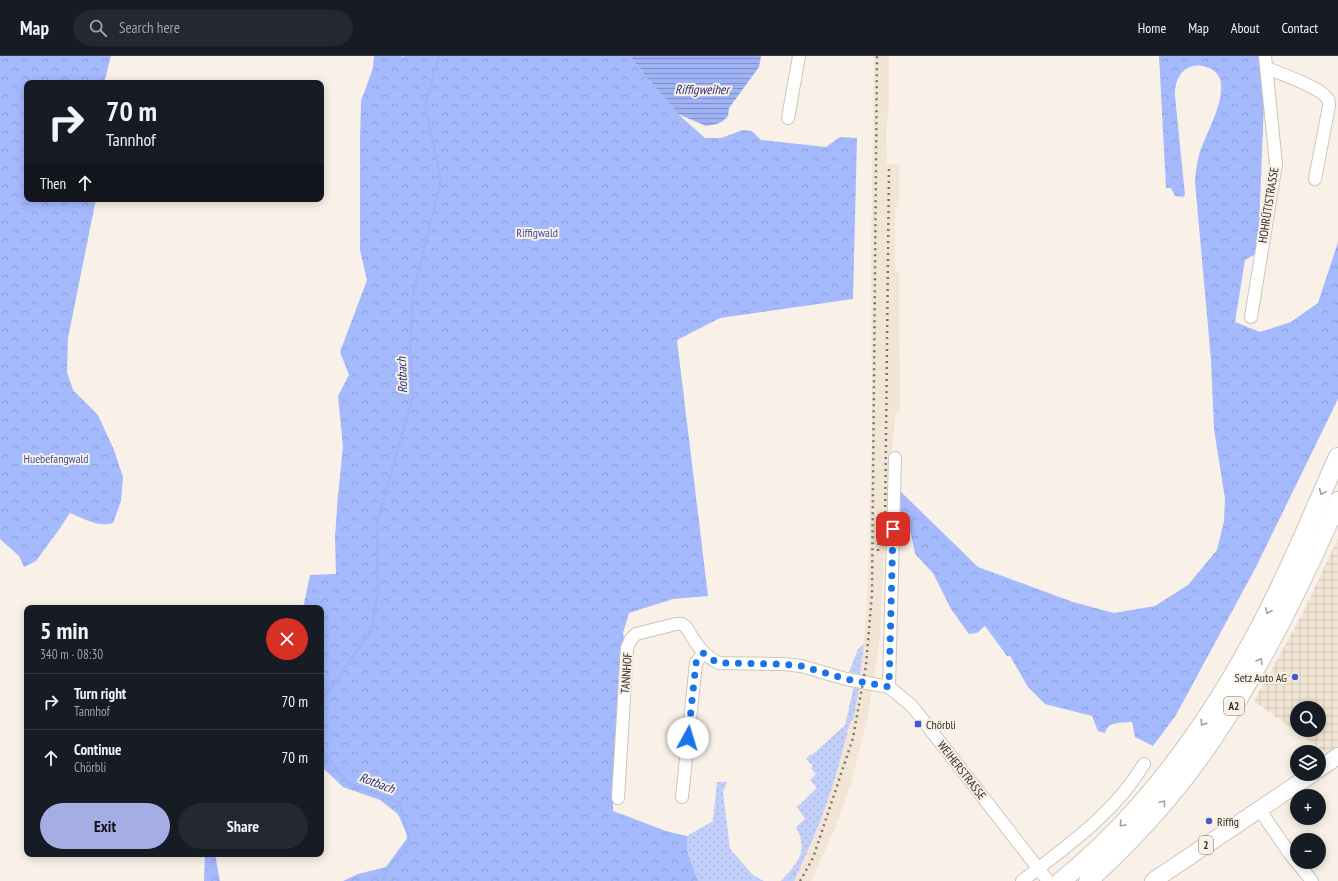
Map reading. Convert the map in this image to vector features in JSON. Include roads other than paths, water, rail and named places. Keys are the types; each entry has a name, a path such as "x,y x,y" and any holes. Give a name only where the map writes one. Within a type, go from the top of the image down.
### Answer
{"highway":[{"name":"A2","path":"1056,879 1120,826 1156,786 1189,744 1219,699 1248,650 1266,615 1338,457"},
{"name":"A2","path":"1088,881 1112,859 1146,823 1180,784 1212,741 1239,698 1270,643 1322,538 1338,501"},
{"path":"1322,538 1338,514"}],"main road":[{"path":"1326,764 1338,756"},
{"name":"2","path":"1153,881 1301,781"}],"street":[{"path":"788,118 799,56"},
{"name":"HOHRÜTISTRASSE","path":"1251,317 1276,164 1265,56"},
{"path":"1267,68 1302,82 1323,94 1329,100 1315,179"},
{"path":"889,687 895,458"},
{"name":"TANNHOF","path":"618,798 627,648 631,639 636,634 676,624 682,624 686,627 703,653 719,663 801,666 846,679 889,687"},
{"path":"682,798 696,663 703,653"},
{"name":"WEIHERSTRASSE","path":"889,687 912,706 1038,869 1056,879"},
{"path":"1022,881 1081,834 1122,796 1134,781 1144,764"},
{"path":"1259,809 1290,854 1312,881"}],"water":[{"name":"Riffigweiher","path":"630,56 761,56 759,67 729,108 728,116 717,124 706,126 678,114"}],"waterway":[{"name":"Rotbach","path":"324,698 371,631 378,594 377,522 413,396 410,346 413,294 441,180 425,105 439,56"},
{"name":"Rotbach","path":"324,753 348,783 400,803 410,843 387,870 383,881"}],"railway":[{"path":"800,881 813,858 853,738 866,665 872,594 877,56"},
{"path":"885,525 889,167"},
{"path":"878,551 880,514"}],"place":[{"name":"Setz Auto AG","path":"1295,677"},
{"name":"Chörbli","path":"918,724"},
{"name":"Riffig","path":"1209,821"}],"park label":[{"name":"Riffigwald","path":"537,232"},
{"name":"Huebefangwald","path":"56,458"}]}
